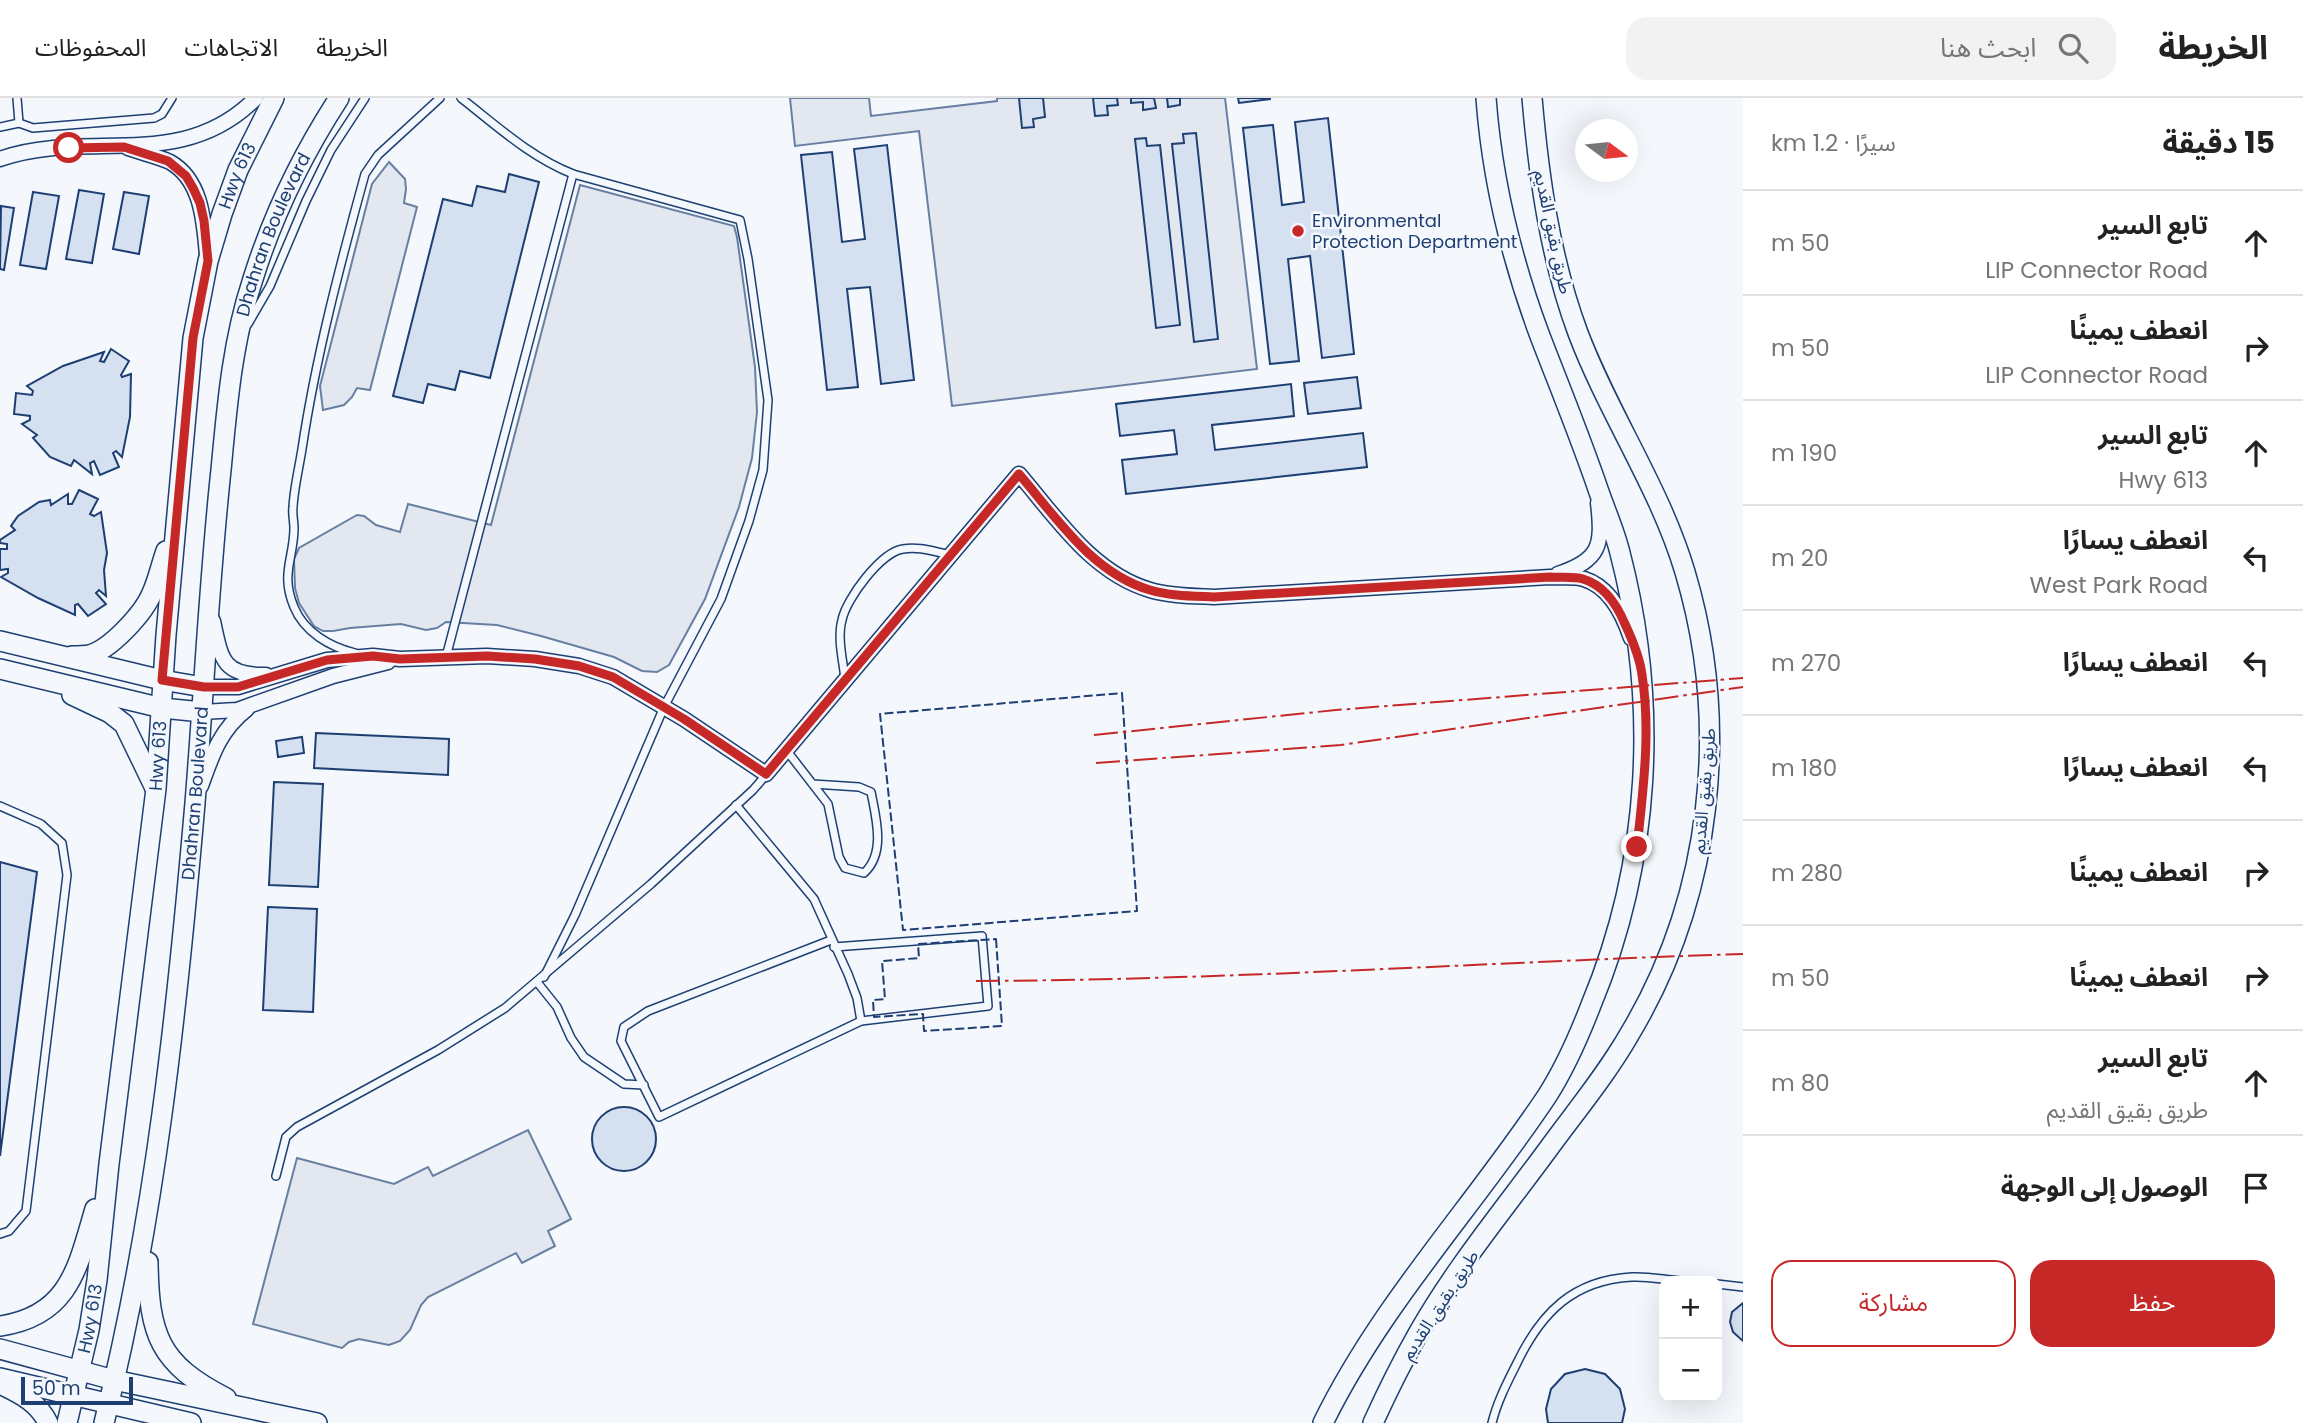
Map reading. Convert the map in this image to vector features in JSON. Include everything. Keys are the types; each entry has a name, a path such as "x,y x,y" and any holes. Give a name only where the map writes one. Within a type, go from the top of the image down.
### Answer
{"main road":[{"name":"Hwy 613","path":"66,1423 97,1280 156,789 162,680 193,338 208,261 222,214 239,170 274,98"},
{"name":"Dhahran Boulevard","path":"106,1414 147,1220 175,1023 195,804 217,508 236,342 251,284 268,237 298,167 340,98"},
{"name":"طريق بقيق القديم","path":"1323,1423 1365,1348 1550,1091 1578,1038 1612,951 1637,847 1646,730 1642,673 1632,602 1619,548 1518,269 1492,156 1486,98"},
{"name":"طريق بقيق القديم","path":"1373,1423 1420,1330 1457,1273 1598,1082 1641,1015 1672,948 1686,906 1698,861 1704,819 1709,772 1710,721 1707,676 1698,618 1666,518 1578,333 1543,200 1532,98"},
{"path":"60,656 88,655 99,650 125,629 144,607 152,594 177,516"},
{"path":"0,641 162,680 204,687"},
{"path":"0,669 162,708 202,712"},
{"path":"33,676 110,713 124,724 156,789"},
{"path":"0,1326 27,1319 42,1311 58,1298 72,1281 109,1164"},
{"path":"147,1220 149,1295 157,1335 167,1354 200,1385 248,1410"},
{"path":"0,1349 79,1372 317,1423"},
{"path":"0,1378 73,1397 106,1414 191,1423"},
{"path":"0,1384 19,1393 41,1409 48,1423"}],"street":[{"path":"0,159 58,149 124,147 183,139 207,133 233,119 256,98"},
{"path":"124,147 168,161 186,176 200,203 208,261"},
{"path":"1550,577 1581,567 1592,558 1597,547 1600,531 1598,504 1583,446"},
{"path":"204,687 238,687 327,660 373,656 400,659 535,659 579,666 613,677 766,774 1019,474 1067,531 1095,559 1121,578 1150,590 1185,596 1214,597 1550,577 1582,579 1596,585 1619,609 1642,673"},
{"path":"210,610 220,656 226,665 233,670 256,675 292,671"},
{"path":"202,712 237,710 333,676 400,659"},
{"path":"195,804 215,746 224,731 255,703"}],"lane":[{"path":"17,98 19,123"},
{"path":"0,127 19,123 33,128 154,118 162,114 172,98"},
{"path":"236,342 270,286 331,150 365,98"},
{"path":"373,656 338,649 317,636 294,608 287,569 294,530 293,509 306,417 325,328 365,174 378,155 440,98"},
{"path":"461,98 525,150 547,164 573,174 740,220 768,400 763,470 749,521 721,599 664,707 575,915 540,979"},
{"path":"446,657 573,174"},
{"path":"845,681 841,622 847,604 878,563 900,548 924,549 951,555"},
{"path":"787,751 828,804 839,857 845,868 864,873 873,865 877,852 877,822 871,792 859,787 813,784"},
{"path":"276,1176 286,1137 297,1127 438,1050 505,1008 651,884 766,774"},
{"path":"736,805 814,899 848,974 857,998 861,1021"},
{"path":"0,806 41,824 62,842 67,875 26,1211 9,1231 0,1234"},
{"path":"982,936 988,1006 861,1021 659,1117 621,1041 624,1027 648,1011 833,944 982,936"},
{"path":"540,979 584,1057 624,1084 643,1086"},
{"path":"1492,1423 1496,1405 1531,1335 1556,1305 1587,1285 1632,1277 1659,1279"},
{"path":"1722,1285 1743,1287"}],"shaded area":[{"path":"790,98 869,98 871,116 997,101 997,98 1225,98 1257,369 952,406 919,131 795,146"},
{"path":"389,162 405,179 404,203 417,207 370,390 357,388 344,405 323,410 320,386 372,184"},
{"path":"580,185 734,226 737,237 755,367 757,412 752,458 739,507 705,599 669,665 657,672 642,671 614,657 497,625 446,622 437,628 426,630 401,624 333,631 323,631 314,626 299,603 295,588 294,559 299,548 357,515 364,516 376,525 400,532 408,504 491,525"},
{"path":"528,1130 571,1219 548,1231 555,1246 522,1263 516,1253 428,1297 421,1305 410,1330 400,1341 389,1345 359,1339 342,1348 253,1324 297,1158 394,1184 428,1167 433,1176"}],"building":[{"path":"1019,98 1043,98 1045,117 1033,119 1034,127 1022,128"},
{"path":"1093,98 1117,98 1118,105 1107,106 1108,115 1095,116"},
{"path":"1131,98 1154,98 1156,108 1143,110 1143,102 1131,103"},
{"path":"1167,98 1180,98 1180,105 1168,107"},
{"path":"1238,98 1270,98 1270,99 1239,103"},
{"name":"Environmental Protection Department","path":"1328,118 1354,354 1322,358 1310,256 1288,259 1299,361 1270,364 1243,128 1273,125 1282,205 1304,202 1295,122"},
{"path":"1196,133 1218,339 1194,342 1172,144 1184,143 1183,134"},
{"path":"1146,138 1147,146 1160,145 1180,325 1156,328 1135,139"},
{"path":"887,145 914,380 881,384 870,287 847,289 858,387 827,390 801,155 832,152 842,242 865,239 854,149"},
{"path":"509,174 539,182 490,378 460,371 455,390 428,384 423,403 393,396 443,199 472,206 477,186 505,192"},
{"path":"79,190 104,194 92,263 66,259"},
{"path":"33,192 59,196 46,269 20,265"},
{"path":"124,192 149,196 139,254 113,249"},
{"path":"1,206 14,208 4,270 0,269"},
{"path":"111,349 129,361 121,375 131,374 130,417 122,457 116,451 113,453 119,467 100,475 94,461 90,463 92,474 74,460 71,466 50,457 33,438 37,435 22,424 30,420 30,416 14,414 16,393 32,395 33,391 27,386 63,366 104,352 100,361 104,362"},
{"path":"1357,377 1361,408 1308,414 1304,383"},
{"path":"1291,384 1294,416 1212,425 1215,450 1363,433 1367,467 1126,494 1122,460 1177,454 1174,430 1120,436 1116,404"},
{"path":"79,490 98,499 90,514 94,516 101,512 107,553 104,570 106,596 99,590 96,593 106,604 88,616 78,604 75,605 75,615 38,598 1,577 8,573 8,569 0,570 0,549 7,549 7,544 0,543 0,540 15,530 11,526 18,516 39,502 50,500 51,505 68,494 68,504 72,504"},
{"path":"316,733 449,739 448,775 314,768"},
{"path":"302,737 304,753 278,757 276,741"},
{"path":"274,782 323,784 318,887 269,885"},
{"path":"0,862 37,872 0,1156"},
{"path":"268,907 317,909 313,1012 263,1010"},
{"path":"624,1107 642,1113 650,1121 656,1139 650,1157 642,1165 624,1171 606,1165 598,1157 592,1139 598,1121 606,1113"},
{"path":"1743,1303 1743,1341 1733,1332 1730,1322 1732,1312"},
{"path":"1585,1369 1605,1374 1620,1389 1625,1409 1622,1423 1548,1423 1546,1409 1551,1389 1565,1374"}],"fence":[{"path":"1122,693 1137,911 903,930 880,714 1122,693"},
{"path":"996,939 1002,1026 924,1031 923,1014 874,1017 873,1000 885,999 882,961 919,958 918,944 996,939"}],"power":[{"path":"1094,735 1336,710 1743,678"},
{"path":"1096,763 1341,745 1743,687"},
{"path":"976,981 1264,974 1743,954"}],"place":[{"name":"Environmental Protection Department","path":"1298,231"}],"route":[{"path":"69,148 124,147 168,161 186,176 200,203 204,221 208,261 193,338 162,680 204,687 238,687 327,660 373,656 400,659 487,656 535,659 579,666 613,677 684,719 766,774 1019,474 1067,531 1095,559 1121,578 1150,590 1185,596 1214,597 1550,577 1582,579 1596,585 1619,609 1642,673 1646,730 1637,847"}]}
